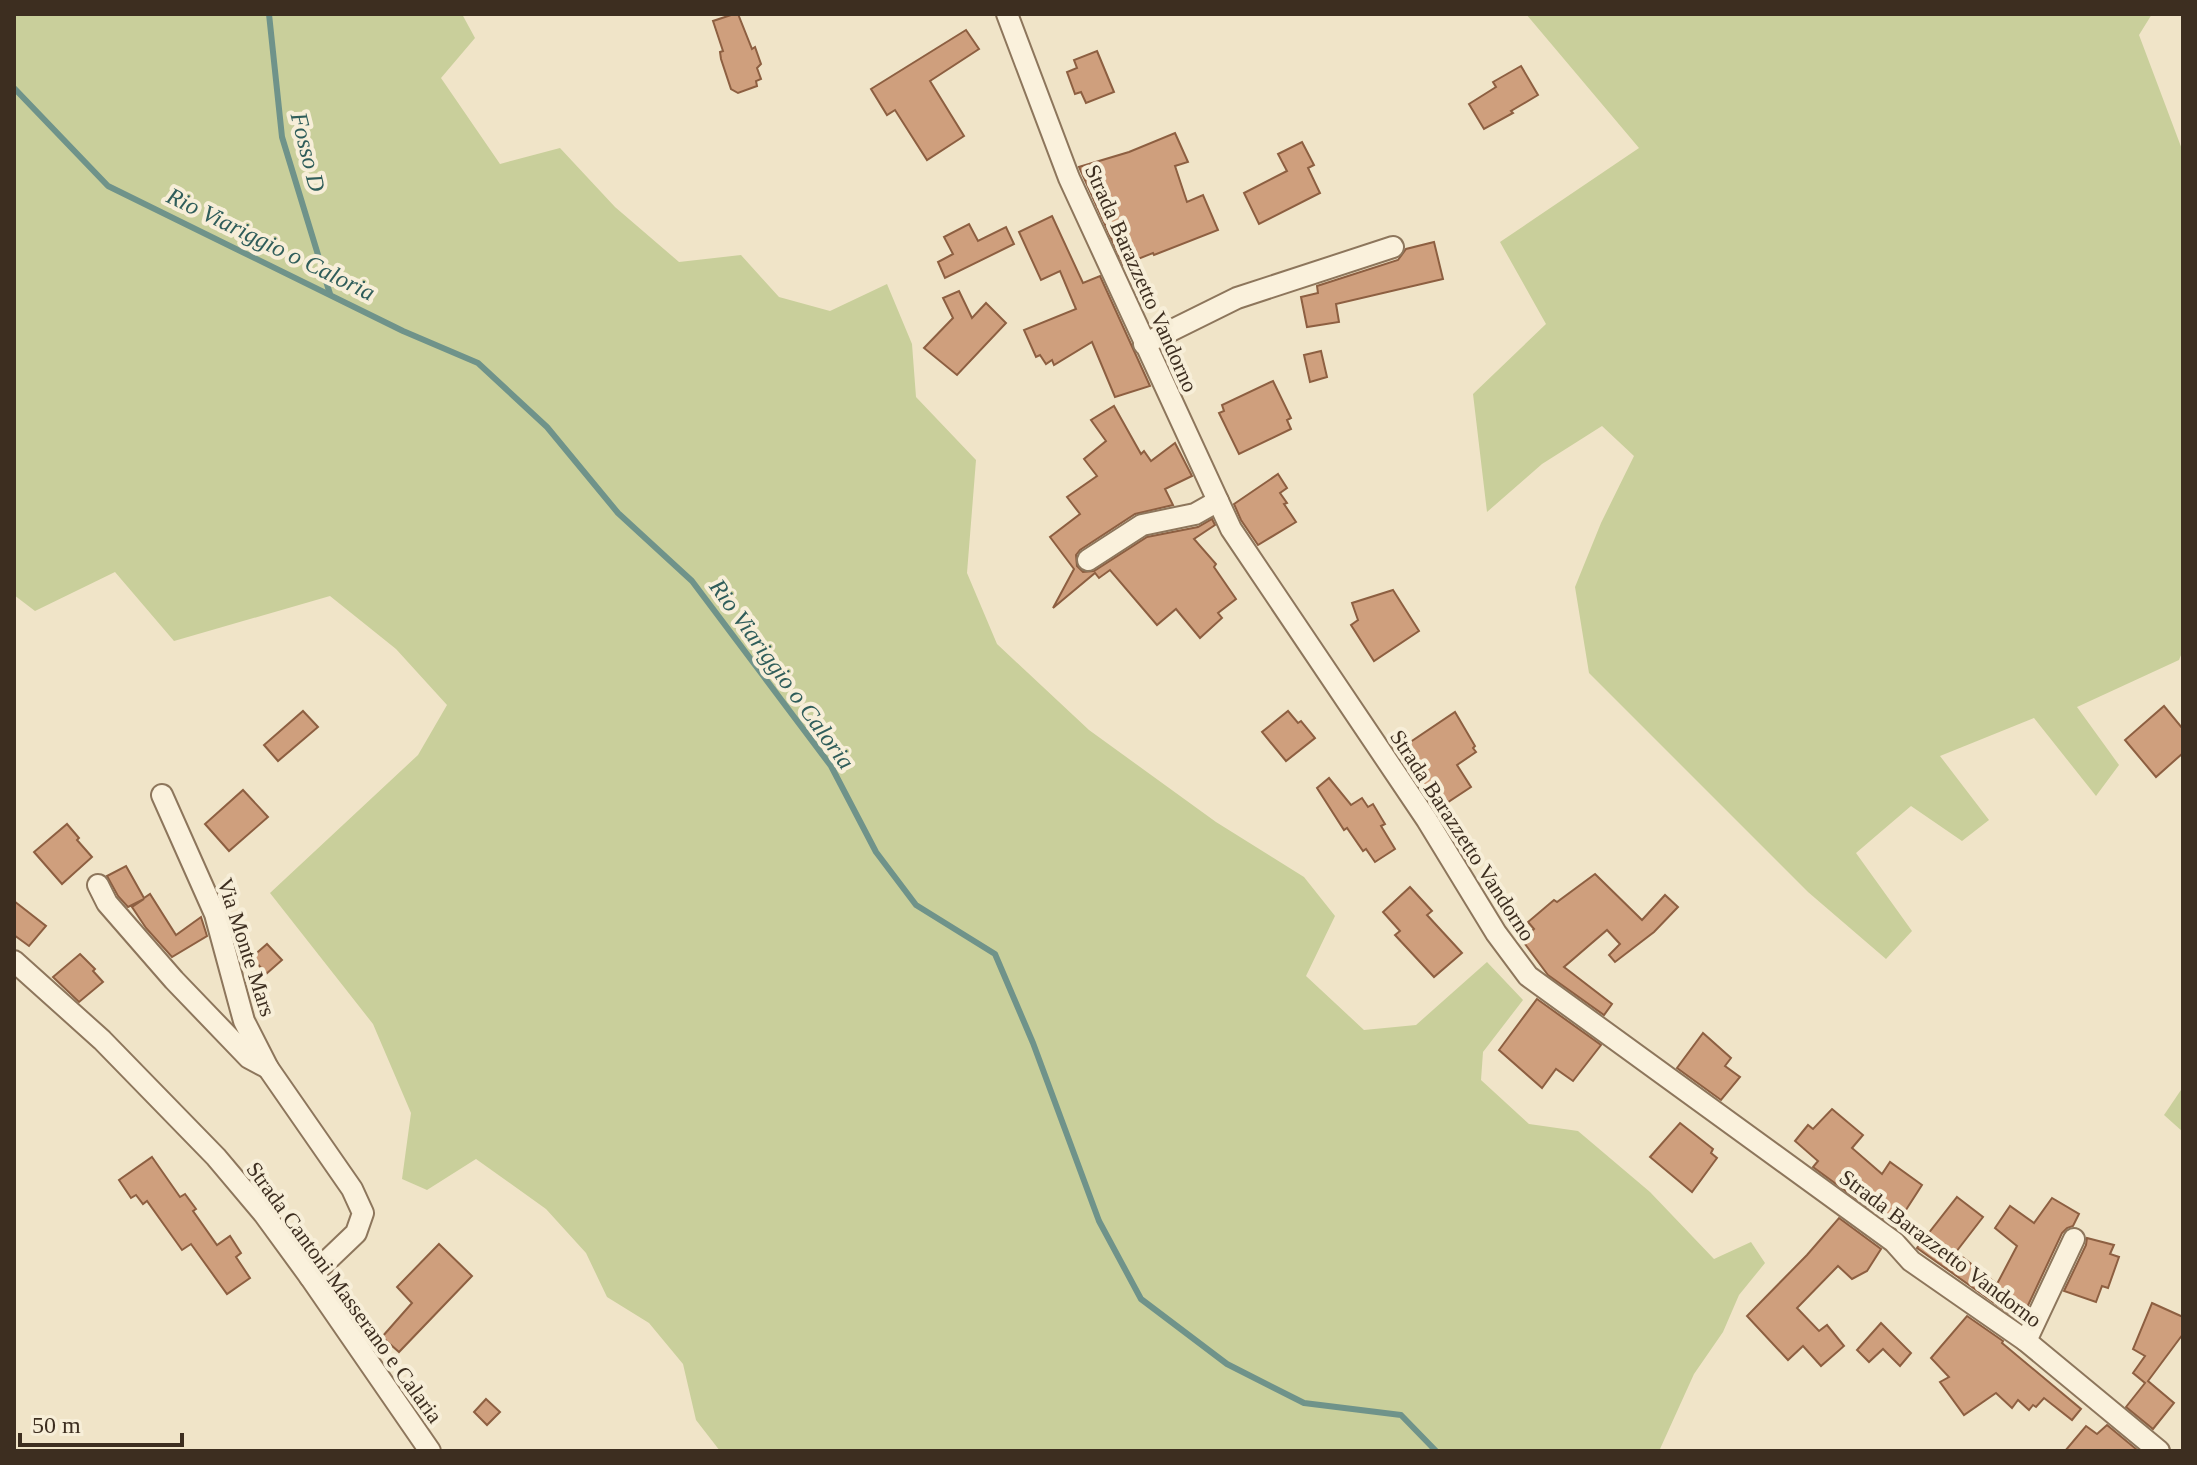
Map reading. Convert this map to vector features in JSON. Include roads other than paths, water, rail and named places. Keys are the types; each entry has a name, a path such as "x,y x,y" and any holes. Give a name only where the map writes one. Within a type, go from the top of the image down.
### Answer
{"street":[{"name":"Strada Barazzetto Vandorno","path":"1007,14 1069,178 1231,529 1427,820 1496,933 1528,976 1894,1242 1911,1261 2026,1341 2159,1451"},
{"path":"1144,344 1237,298 1393,247"},
{"path":"1088,560 1142,525 1195,514 1218,501"},
{"name":"Via Monte Mars","path":"162,795 215,914 244,1021 268,1068 352,1189 363,1213 356,1233 310,1277"},
{"name":"Via Monte Mars","path":"98,885 107,903 174,980 249,1058 268,1068"},
{"name":"Strada Cantoni Masserano e Calaria","path":"14,961 102,1040 216,1157 264,1214 310,1277 430,1451"},
{"path":"2026,1341 2074,1239"}],"waterway":[{"name":"Fosso D","path":"269,14 282,137 330,294"},
{"name":"Rio Viariggio o Caloria","path":"14,88 108,186 403,331 478,363 547,427 618,513 692,581 831,766 876,852 916,905 995,954 1033,1043 1099,1221 1141,1299 1227,1364 1304,1403 1401,1415 1436,1451"}]}
